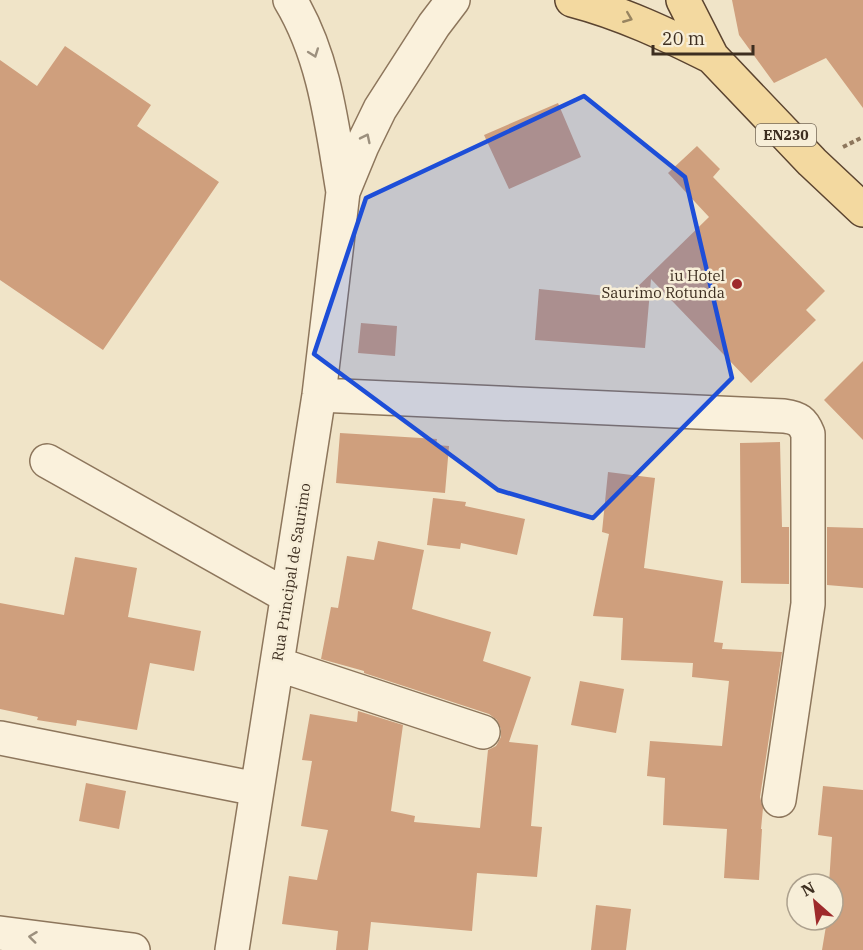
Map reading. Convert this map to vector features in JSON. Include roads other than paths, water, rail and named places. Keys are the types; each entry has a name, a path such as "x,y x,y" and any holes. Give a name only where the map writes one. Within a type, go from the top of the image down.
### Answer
{"main road":[{"name":"EN230","path":"572,0 608,10 647,25 712,57"},
{"name":"EN230","path":"683,0 712,57 812,162 863,210"}],"street":[{"path":"290,0 302,20 319,66 329,106 343,192"},
{"path":"343,192 380,109 453,0"},
{"name":"Rua Principal de Saurimo","path":"232,950 319,395 343,192"},
{"path":"319,395 784,416 796,418 804,423 808,434 808,604 779,800"},
{"path":"47,461 287,596"},
{"path":"277,664 483,732"},
{"path":"0,738 257,789"},
{"path":"0,933 133,950"}],"place":[{"name":"iu Hotel Saurimo Rotunda","path":"737,284"}]}
